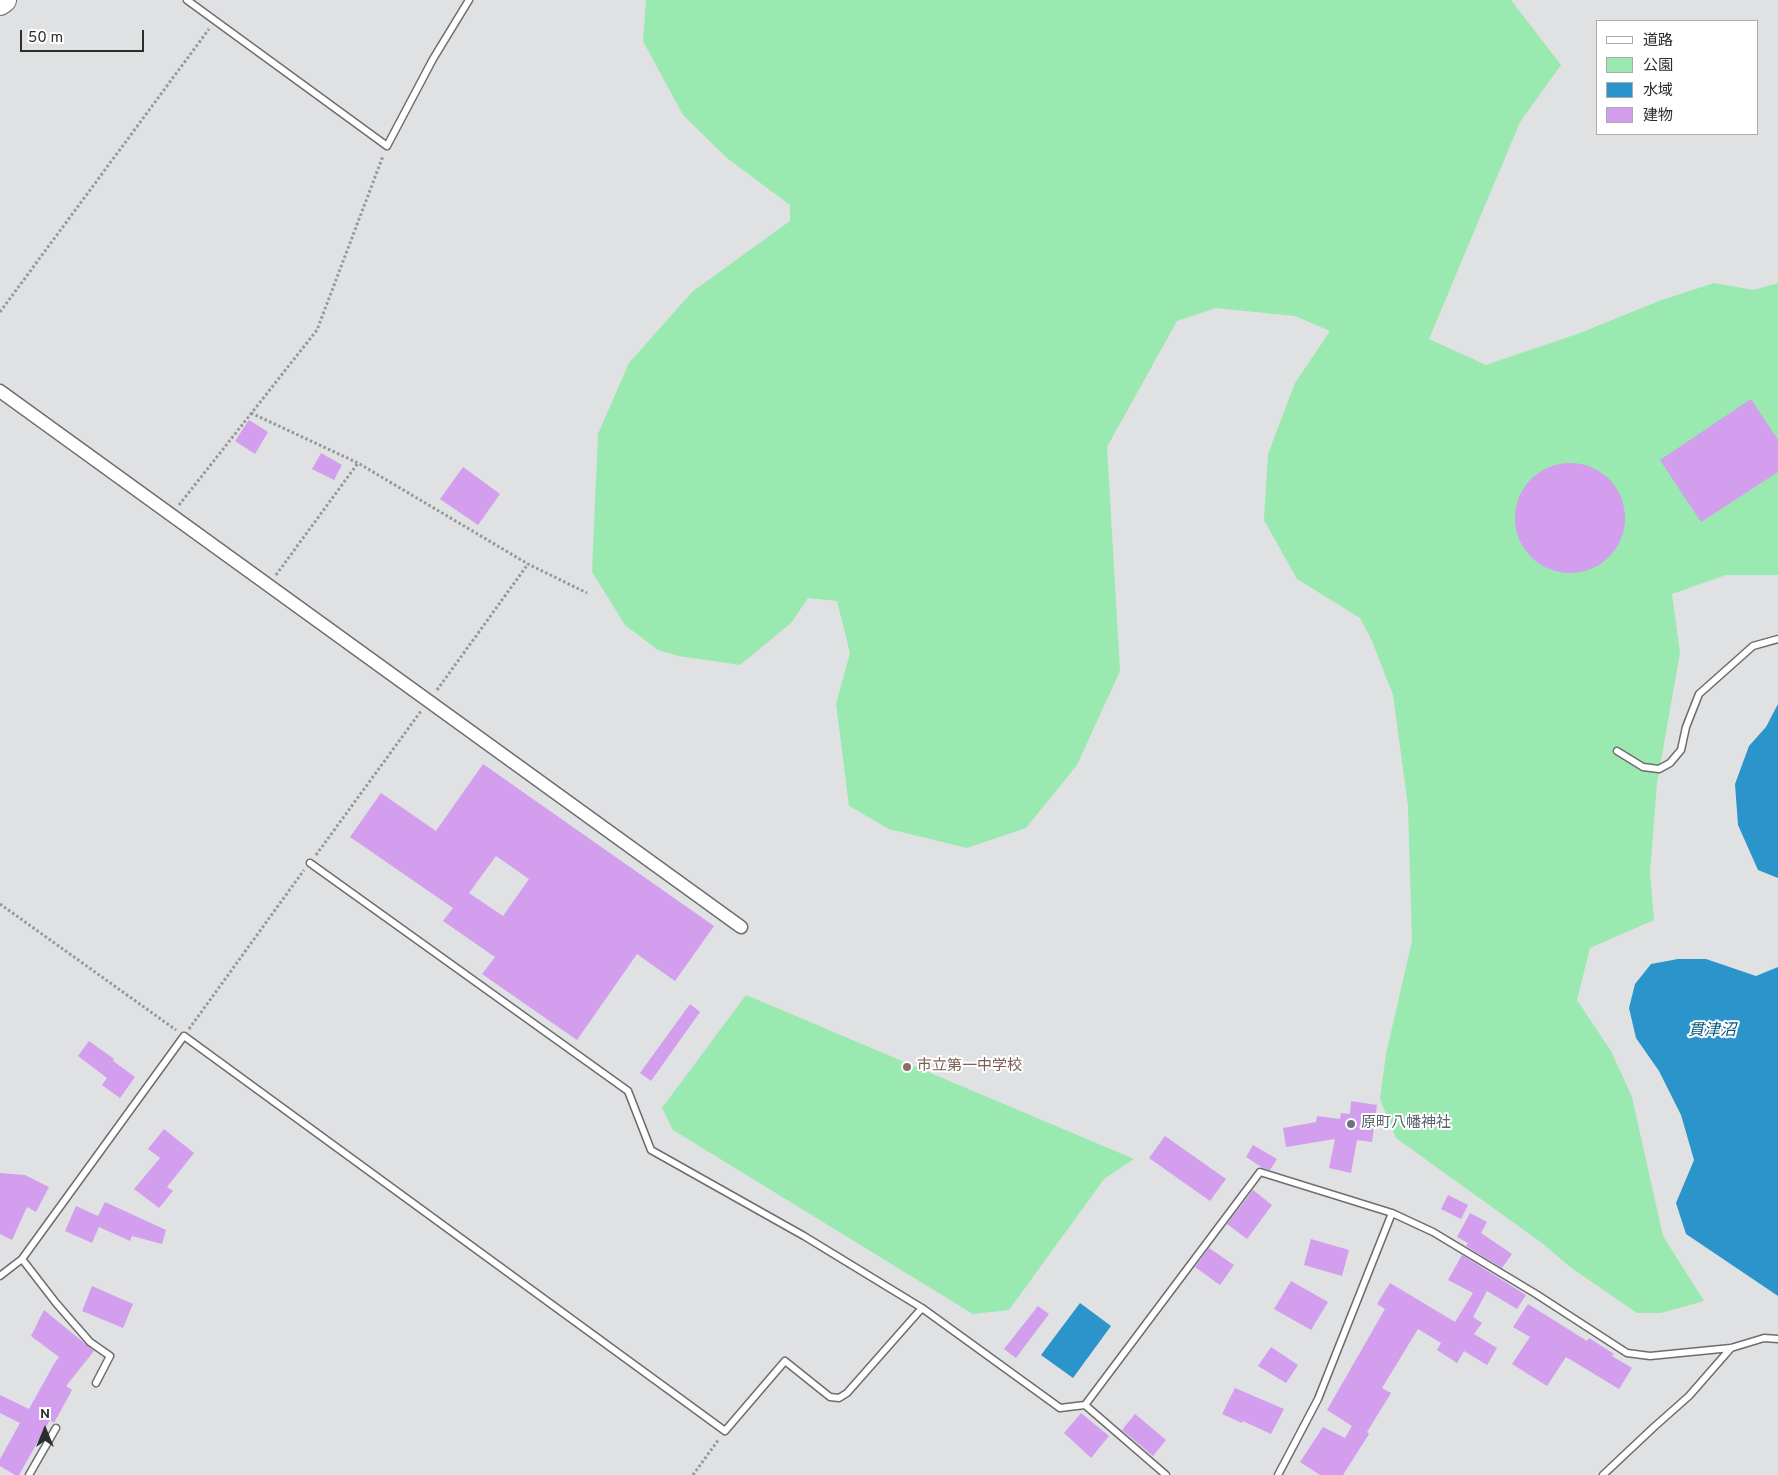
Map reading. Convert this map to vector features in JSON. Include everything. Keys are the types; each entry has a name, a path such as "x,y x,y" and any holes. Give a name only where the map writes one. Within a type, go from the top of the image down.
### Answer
{"highway":[{"path":"0,3 4,0"}],"street":[{"path":"0,391 741,928"}],"lane":[{"path":"186,0 387,146 433,59 469,0"},
{"path":"1617,750 1643,767 1659,769 1670,763 1681,750 1686,727 1699,694 1753,646 1778,639"},
{"path":"310,863 628,1091 651,1150 804,1236 922,1308 1060,1408 1085,1405 1260,1172 1392,1213 1433,1232 1536,1294 1627,1353 1650,1356 1732,1348 1764,1338 1778,1338"},
{"path":"0,1276 22,1259 184,1036 725,1431 785,1361 830,1396 839,1398 847,1393 922,1308"},
{"path":"1278,1475 1318,1399 1392,1213"},
{"path":"22,1259 90,1342 110,1356 96,1383"},
{"path":"1603,1475 1689,1396 1732,1348"},
{"path":"1085,1405 1166,1475"},
{"path":"29,1475 56,1428"}],"path":[{"path":"0,312 215,21"},
{"path":"171,515 317,330 387,146"},
{"path":"251,413 358,463 528,564 587,593"},
{"path":"269,586 358,463"},
{"path":"428,702 528,564"},
{"path":"0,904 184,1036"},
{"path":"693,1475 725,1431"}],"green space":[{"path":"646,0 1511,0 1561,65 1520,122 1429,339 1486,365 1580,333 1659,301 1714,283 1754,290 1778,283 1778,575 1726,575 1672,594 1680,653 1657,783 1650,873 1654,920 1590,948 1577,1000 1611,1051 1632,1097 1663,1236 1704,1301 1661,1313 1637,1313 1570,1267 1542,1243 1396,1138 1380,1099 1386,1054 1412,941 1408,806 1393,695 1372,641 1360,618 1297,579 1264,520 1268,454 1295,383 1330,331 1295,316 1216,308 1177,321 1107,447 1120,671 1077,765 1026,828 967,848 889,829 849,806 836,704 850,653 837,601 808,598 791,623 740,665 679,656 658,650 625,625 592,572 598,434 629,363 692,292 790,221 790,205 727,158 683,115 643,41"},
{"path":"746,995 1134,1159 1104,1179 1009,1310 973,1314 673,1130 662,1108"}],"water":[{"path":"1778,704 1778,878 1758,870 1738,825 1735,784 1749,746 1766,727"},
{"name":"貫津沼","path":"1678,959 1706,959 1756,976 1778,967 1778,1296 1686,1234 1676,1203 1694,1160 1681,1115 1659,1071 1636,1038 1629,1008 1635,984 1651,964"},
{"path":"1080,1303 1111,1326 1073,1378 1041,1355"}],"building":[{"path":"1751,399 1778,440 1778,472 1701,522 1660,460"},
{"path":"249,420 268,432 255,454 235,441"},
{"path":"321,453 342,465 334,480 312,469"},
{"path":"1570,463 1591,467 1609,479 1621,497 1625,518 1621,539 1609,557 1591,569 1570,573 1549,569 1531,557 1519,539 1515,518 1519,497 1531,479 1549,467"},
{"path":"463,467 500,494 478,525 440,499"},
{"path":"483,764 714,926 675,981 637,954 577,1040 482,974 495,957 443,921 453,908 350,837 381,793 436,831","holes":["496,856 529,879 503,916 469,893"]},
{"path":"690,1004 700,1012 651,1081 640,1073"},
{"path":"89,1041 135,1077 120,1098 102,1085 107,1078 78,1056"},
{"path":"1351,1101 1377,1105 1372,1142 1357,1140 1351,1173 1329,1168 1335,1139 1286,1147 1283,1128 1316,1122 1317,1116 1340,1119 1341,1113 1350,1114"},
{"path":"164,1129 194,1153 167,1187 173,1191 159,1208 134,1189 160,1158 148,1149"},
{"path":"1165,1136 1226,1179 1210,1201 1149,1158"},
{"path":"1253,1145 1277,1159 1270,1170 1263,1168 1246,1157"},
{"path":"0,1173 25,1175 49,1187 36,1212 27,1207 12,1240 0,1234"},
{"path":"1253,1190 1272,1205 1247,1239 1227,1224"},
{"path":"1448,1195 1468,1205 1461,1219 1441,1209"},
{"path":"105,1202 166,1230 162,1244 132,1236 130,1241 99,1227 92,1243 65,1231 76,1206 98,1216"},
{"path":"1470,1213 1487,1222 1481,1233 1512,1254 1502,1268 1466,1246 1468,1243 1457,1237"},
{"path":"1311,1239 1349,1250 1342,1276 1304,1265"},
{"path":"1209,1248 1234,1265 1220,1285 1195,1267"},
{"path":"1462,1255 1526,1295 1517,1309 1487,1291 1473,1317 1482,1323 1474,1334 1497,1348 1487,1365 1464,1351 1457,1363 1437,1350 1441,1343 1418,1329 1382,1388 1391,1393 1367,1432 1369,1434 1343,1475 1320,1475 1300,1462 1323,1427 1345,1438 1352,1426 1327,1410 1385,1309 1377,1304 1390,1283 1455,1322 1473,1293 1448,1280"},
{"path":"1291,1281 1328,1302 1311,1330 1274,1309"},
{"path":"92,1286 133,1304 123,1328 82,1311"},
{"path":"1528,1304 1587,1341 1589,1338 1614,1354 1612,1356 1632,1368 1619,1389 1566,1357 1547,1386 1512,1364 1530,1337 1513,1327"},
{"path":"1038,1306 1049,1314 1016,1358 1004,1349"},
{"path":"44,1310 94,1351 66,1386 72,1390 54,1423 50,1420 19,1475 15,1475 0,1466 0,1459 20,1423 0,1413 0,1395 29,1409 59,1357 31,1336"},
{"path":"1271,1347 1298,1365 1286,1383 1258,1366"},
{"path":"1235,1388 1284,1409 1271,1434 1222,1414"},
{"path":"1081,1413 1109,1436 1091,1458 1064,1433"},
{"path":"1135,1414 1166,1440 1153,1456 1122,1430"}],"place":[{"name":"市立第一中学校","path":"907,1067"},
{"name":"原町八幡神社","path":"1351,1124"}]}
